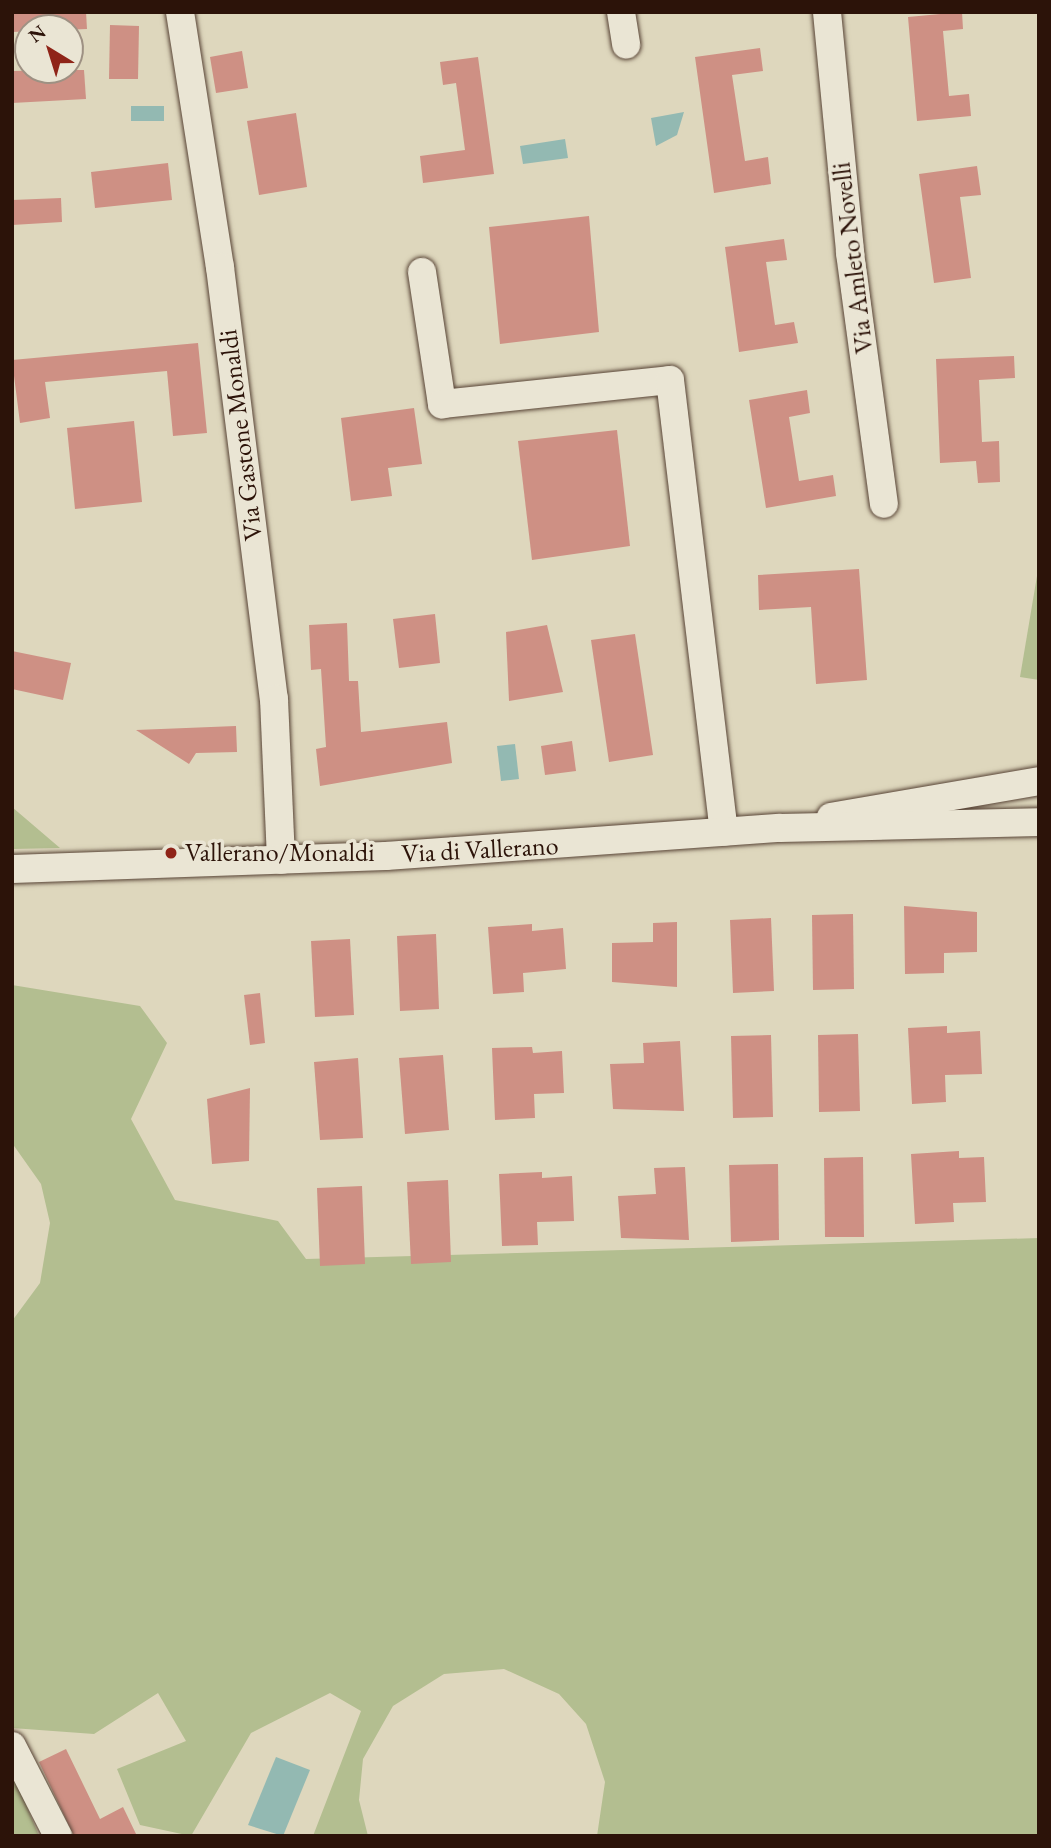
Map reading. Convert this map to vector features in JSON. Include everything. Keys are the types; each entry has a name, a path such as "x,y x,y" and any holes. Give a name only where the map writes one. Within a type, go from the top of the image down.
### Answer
{"street":[{"name":"Via Gastone Monaldi","path":"180,12 220,267 274,699 281,860"},
{"path":"621,12 625,46"},
{"name":"Via Amleto Novelli","path":"827,12 850,253 884,504"},
{"path":"422,272 442,404 670,380 724,832"},
{"name":"Via di Vallerano","path":"780,828 939,794 1039,781"},
{"name":"Via di Vallerano","path":"12,869 281,860 780,828 1039,822"},
{"path":"12,1746 58,1836"}],"green space":[{"path":"1039,564 1039,680 1020,677"},
{"path":"12,807 60,848 12,849"},
{"path":"12,985 140,1006 167,1043 131,1119 175,1200 278,1221 306,1259 1039,1238 1039,1836 597,1836 605,1782 586,1724 559,1694 504,1669 444,1674 393,1706 363,1759 359,1800 368,1836 313,1836 361,1711 330,1693 251,1733 191,1836 140,1825 117,1769 186,1741 158,1693 94,1734 12,1728 12,1321 40,1283 50,1223 41,1184 12,1143"},
{"path":"12,1771 39,1836 12,1836"}],"water":[{"path":"131,106 164,106 164,121 131,121"},
{"path":"684,112 677,135 656,146 651,118"},
{"path":"565,139 568,158 523,164 520,146"},
{"path":"515,744 519,779 501,781 497,746"},
{"path":"276,1757 310,1770 283,1836 248,1825"}],"building":[{"path":"12,12 86,12 87,29 84,29 84,14 14,14 12,32"},
{"path":"962,12 963,29 943,31 949,96 969,94 971,116 917,121 908,17"},
{"path":"110,25 139,26 138,79 109,79"},
{"path":"760,48 763,71 732,75 745,161 768,157 771,184 714,193 695,57"},
{"path":"242,51 248,88 216,93 210,57"},
{"path":"478,57 494,174 423,183 420,156 465,150 456,83 443,85 440,62"},
{"path":"84,70 86,99 12,103 12,71 14,84 84,84"},
{"path":"296,113 307,187 259,195 247,121"},
{"path":"168,163 172,200 95,208 91,172"},
{"path":"977,166 981,195 960,197 971,278 934,283 919,174"},
{"path":"61,198 62,222 12,225 12,200"},
{"path":"589,216 599,332 500,344 489,227"},
{"path":"784,239 787,260 766,262 775,325 794,322 798,343 739,352 725,247"},
{"path":"198,343 207,433 173,436 167,371 45,382 50,418 20,423 12,360"},
{"path":"1014,356 1015,378 979,380 982,442 999,441 1000,482 978,483 976,461 940,463 936,359"},
{"path":"807,390 810,413 789,417 799,481 833,475 836,496 766,508 749,400"},
{"path":"414,408 422,464 388,468 392,496 351,501 341,418"},
{"path":"134,421 142,502 75,509 67,428"},
{"path":"617,430 630,546 532,560 518,441"},
{"path":"859,569 867,680 816,684 811,607 759,610 758,575"},
{"path":"435,614 440,663 399,668 393,619"},
{"path":"347,623 349,681 358,681 361,732 447,722 452,763 320,786 316,749 326,747 321,669 311,670 309,625"},
{"path":"547,625 563,692 509,701 506,632"},
{"path":"635,634 653,755 609,762 591,640"},
{"path":"12,651 71,663 63,700 12,689"},
{"path":"236,726 237,752 196,753 189,764 136,730"},
{"path":"572,741 576,771 545,775 541,746"},
{"path":"904,906 977,912 977,952 944,953 944,973 905,974"},
{"path":"853,914 854,989 813,990 812,915"},
{"path":"771,918 774,991 733,993 730,920"},
{"path":"677,922 677,987 612,982 612,943 653,942 653,923"},
{"path":"532,924 532,931 563,928 566,969 523,973 524,992 493,994 488,927"},
{"path":"436,934 439,1009 400,1011 397,936"},
{"path":"350,939 354,1015 315,1017 311,941"},
{"path":"260,993 265,1043 250,1045 244,995"},
{"path":"947,1026 947,1033 980,1031 982,1074 945,1075 946,1102 912,1104 908,1028"},
{"path":"858,1034 860,1111 819,1112 818,1035"},
{"path":"771,1035 773,1117 733,1118 731,1036"},
{"path":"680,1041 684,1111 613,1109 610,1064 644,1063 643,1043"},
{"path":"532,1047 533,1053 562,1051 564,1093 534,1094 535,1118 495,1120 492,1048"},
{"path":"443,1055 449,1130 405,1134 399,1058"},
{"path":"358,1058 363,1138 320,1140 314,1062"},
{"path":"250,1088 249,1161 212,1164 207,1099"},
{"path":"959,1151 959,1158 984,1157 986,1202 953,1203 954,1222 915,1224 911,1154"},
{"path":"863,1157 864,1237 825,1237 824,1158"},
{"path":"778,1164 779,1240 731,1242 729,1165"},
{"path":"685,1167 689,1240 621,1238 618,1196 656,1194 654,1168"},
{"path":"542,1172 542,1178 572,1176 574,1221 537,1222 538,1245 502,1246 499,1174"},
{"path":"448,1180 451,1262 411,1264 407,1182"},
{"path":"362,1186 365,1264 320,1266 317,1188"},
{"path":"66,1749 100,1819 123,1807 137,1836 74,1836 39,1762"}],"place":[{"name":"Vallerano/Monaldi","path":"171,853"}]}
